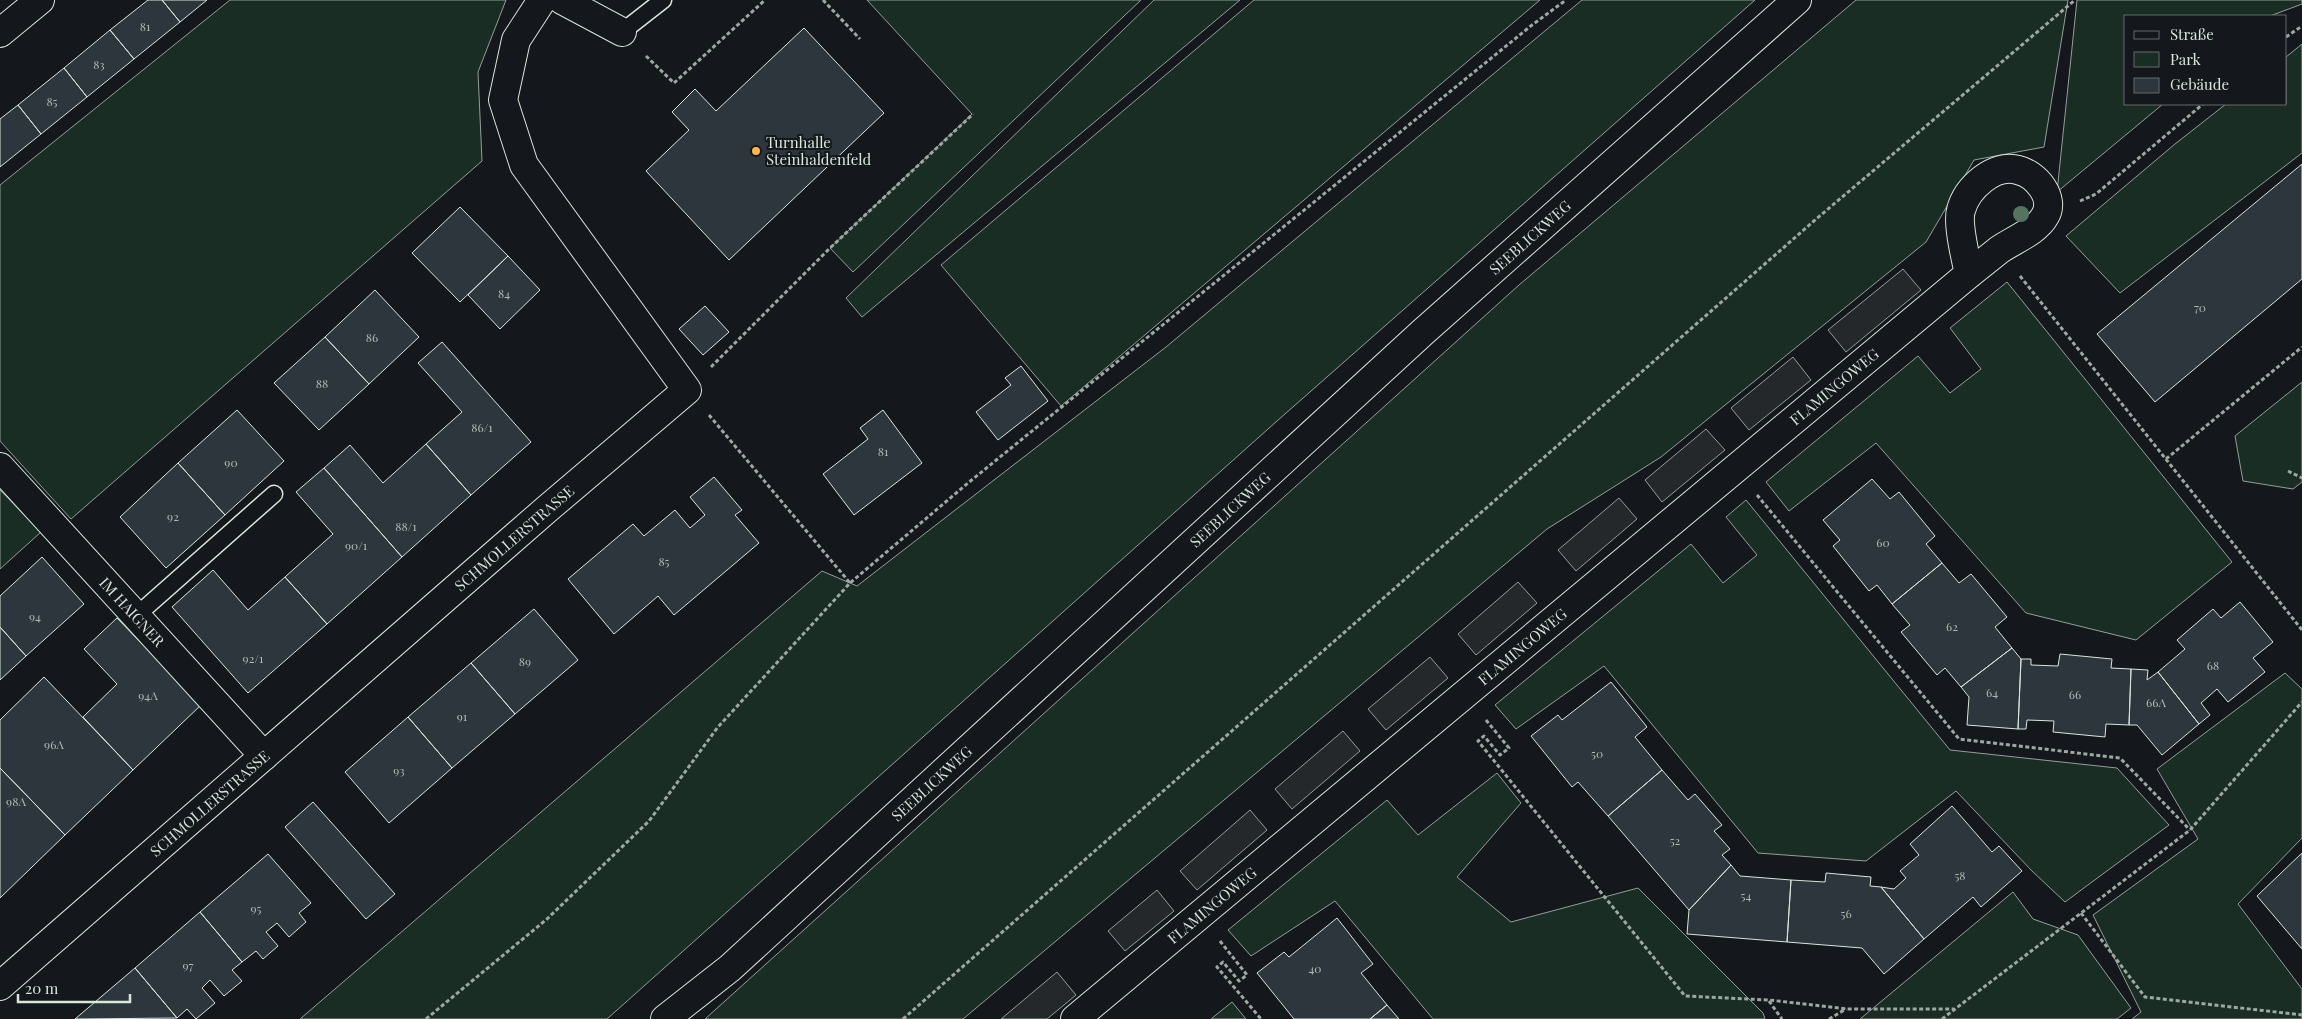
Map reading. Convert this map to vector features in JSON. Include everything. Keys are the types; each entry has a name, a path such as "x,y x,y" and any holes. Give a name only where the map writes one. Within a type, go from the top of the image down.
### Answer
{"street":[{"path":"0,32 40,0"},
{"path":"542,0 516,40 503,100 524,165 687,390"},
{"path":"562,0 622,32"},
{"name":"SEEBLICKWEG","path":"665,1019 730,968 1423,332 1797,0"},
{"path":"1969,274 1962,237 1960,211 1973,186 2001,169 2019,170 2041,185 2049,200 2046,216"},
{"name":"FLAMINGOWEG","path":"1075,1019 1969,274 1999,250 2033,229 2046,216"},
{"name":"SCHMOLLERSTRASSE","path":"0,986 687,390"},
{"name":"IM HAIGNER","path":"0,467 264,756"}],"lane":[{"path":"622,32 663,0"},
{"path":"136,616 274,494"}],"path":[{"path":"622,32 674,84 765,0"},
{"path":"823,0 860,39"},
{"path":"426,1019 547,919 649,820 718,727 850,583 976,477 1564,0"},
{"path":"903,1019 1807,227 2076,0"},
{"path":"2287,36 2302,26"},
{"path":"2046,216 2096,194 2202,105"},
{"path":"850,583 687,390 830,248 973,114"},
{"path":"1999,250 2302,630"},
{"path":"2166,459 2302,347"},
{"path":"1735,468 1959,739 2120,758 2190,830"},
{"path":"2288,472 2302,478"},
{"path":"1464,694 1509,748 1500,755 1484,736 1478,741 1685,996 1769,1000 1847,1009 1954,1009"},
{"path":"1942,1019 2190,830 2302,702"},
{"path":"2081,913 2145,997 2302,1015"},
{"path":"1200,915 1247,975 1239,981 1223,962 1217,967 1261,1019"},
{"path":"1769,1000 1782,1019"},
{"path":"1829,1019 1847,1009"}],"green space":[{"path":"230,0 506,0 478,72 482,161 71,519 0,441 0,185"},
{"path":"867,0 1141,0 853,272 830,248 972,114"},
{"path":"1154,0 1240,0 862,317 846,298"},
{"path":"1254,0 1540,0 1061,406 941,265"},
{"path":"1582,0 1755,0 1277,421 607,1019 300,1019 822,571 857,586 1166,347"},
{"path":"1856,0 2068,0 2044,147 1974,160 1926,242 1661,457 1547,529 963,1019 705,1019 1519,285"},
{"path":"2077,0 2302,0 2302,4 2273,15 2124,15 2124,105 2162,105 2057,192"},
{"path":"2302,44 2302,153 2120,293 2066,236 2175,144 2225,105 2287,105 2287,56"},
{"path":"2007,282 2232,562 2136,640 2026,613 1876,443 1789,511 1766,482 1918,356 1950,393 1981,369 1950,328"},
{"path":"2302,382 2302,482 2293,489 2243,481 2235,436"},
{"path":"0,490 41,532 0,569"},
{"path":"1746,500 1950,750 2117,768 2169,825 2065,902 2032,871 1956,791 1866,861 1758,853 1604,666 1516,729 1495,705 1691,544 1723,583 1757,555 1726,517"},
{"path":"2285,673 2302,689 2302,838 2238,904 2302,989 2302,1019 2132,1019 2141,1012 2093,915 2198,839 2157,769"},
{"path":"1497,773 1521,803 1457,877 1511,922 1638,888 1763,1013 1765,1019 1433,1019 1335,901 1251,956 1228,930 1387,800 1418,835"},
{"path":"2013,892 2033,919 2078,935 2131,1008 2117,1019 1860,1019"},
{"path":"1232,1002 1246,1019 1211,1019"}],"shaded area":[{"path":"1903,269 1921,290 1846,352 1828,330"},
{"path":"1793,357 1811,380 1749,430 1731,408"},
{"path":"1706,429 1725,450 1662,502 1645,480"},
{"path":"1619,498 1637,519 1576,571 1558,550"},
{"path":"1518,582 1537,603 1476,655 1458,634"},
{"path":"1430,657 1448,678 1386,730 1368,709"},
{"path":"1343,731 1360,751 1292,809 1275,789"},
{"path":"1250,810 1267,830 1197,890 1180,871"},
{"path":"1157,890 1174,911 1125,951 1108,931"},
{"path":"1057,972 1076,995 1047,1019 1001,1019"}],"building":[{"path":"148,0 162,0 180,22 134,59 110,30"},
{"path":"162,0 207,0 180,22"},
{"name":"Turnhalle Steinhaldenfeld","path":"804,28 884,113 729,260 646,171 689,130 672,112 695,89 716,111"},
{"path":"110,30 134,59 87,97 64,68"},
{"path":"64,68 87,97 41,134 18,105"},
{"path":"18,105 41,134 0,167 0,119"},
{"path":"2302,164 2302,279 2155,402 2097,334"},
{"path":"460,207 508,256 460,302 412,253"},
{"path":"508,256 540,290 500,329 468,295"},
{"path":"375,290 419,337 369,384 325,337"},
{"path":"705,306 729,332 703,355 679,329"},
{"path":"325,337 369,384 319,430 274,383"},
{"path":"442,342 531,442 471,495 426,444 462,412 418,363"},
{"path":"1021,366 1048,401 998,440 976,412 1011,385 1005,378"},
{"path":"237,410 284,461 225,515 178,463"},
{"path":"883,410 922,463 854,515 823,474 868,439 860,428"},
{"path":"426,444 471,495 402,557 324,468 350,445 383,483"},
{"path":"178,463 225,515 166,568 120,517"},
{"path":"324,468 402,557 327,624 285,577 333,534 296,492"},
{"path":"714,477 742,510 735,515 759,543 674,615 658,596 614,634 568,579 633,524 644,536 675,510 690,528 705,515 690,497"},
{"path":"1872,479 1890,499 1899,492 1935,536 1926,544 1942,563 1892,604 1877,585 1869,591 1833,546 1840,540 1823,520"},
{"path":"42,557 84,604 26,656 0,627 0,596"},
{"path":"1942,563 1959,583 1971,574 2007,617 1995,627 2012,648 1961,687 1945,668 1937,675 1901,632 1910,625 1892,604"},
{"path":"213,570 248,610 285,577 327,624 248,693 172,607"},
{"path":"2240,602 2273,642 2253,658 2265,672 2228,702 2217,689 2201,703 2210,715 2199,724 2158,672 2185,649 2177,640 2213,609 2221,618"},
{"path":"534,609 578,660 515,714 471,663"},
{"path":"117,618 201,705 133,770 83,717 117,684 84,649"},
{"path":"0,627 26,656 0,680"},
{"path":"2012,648 2021,659 2018,729 1967,725 1969,697 1961,687"},
{"path":"2060,654 2112,659 2111,668 2131,669 2129,725 2106,724 2105,737 2053,732 2054,721 2027,720 2026,729 2018,729 2021,659 2031,659 2031,665 2058,666"},
{"path":"471,663 515,714 452,768 408,717"},
{"path":"2131,669 2148,670 2147,680 2158,672 2199,724 2162,755 2137,725 2129,725"},
{"path":"44,677 133,770 65,835 0,768 0,720"},
{"path":"1611,682 1647,727 1635,737 1662,770 1608,816 1578,782 1572,787 1531,736 1558,715 1562,720"},
{"path":"408,717 452,768 389,823 345,772"},
{"path":"0,768 65,835 0,898"},
{"path":"1662,770 1688,800 1695,794 1722,825 1714,831 1730,849 1722,855 1731,865 1689,910 1608,816"},
{"path":"313,802 395,894 366,919 285,827"},
{"path":"1952,806 1992,852 1999,846 2022,871 1981,907 1973,897 1924,939 1881,887 1894,889 1906,878 1900,871 1919,855 1910,844"},
{"path":"2302,853 2302,949 2257,896"},
{"path":"268,854 311,903 299,913 306,922 289,937 277,923 266,932 278,946 263,959 256,951 242,962 200,912"},
{"path":"1731,865 1740,876 1791,880 1787,942 1687,934 1689,910"},
{"path":"1826,873 1871,877 1870,886 1881,887 1924,939 1884,974 1862,948 1787,942 1791,880 1825,882"},
{"path":"200,912 242,962 232,970 242,981 224,996 210,980 202,988 215,1003 196,1019 187,1009 177,1018 135,968"},
{"path":"1337,918 1373,964 1361,973 1387,1005 1370,1019 1294,1019 1257,973 1284,952 1289,957"},
{"path":"135,968 177,1018 75,1019"},
{"path":"1387,1005 1399,1019 1370,1019"}],"place":[{"name":"Turnhalle Steinhaldenfeld","path":"756,151"}]}
